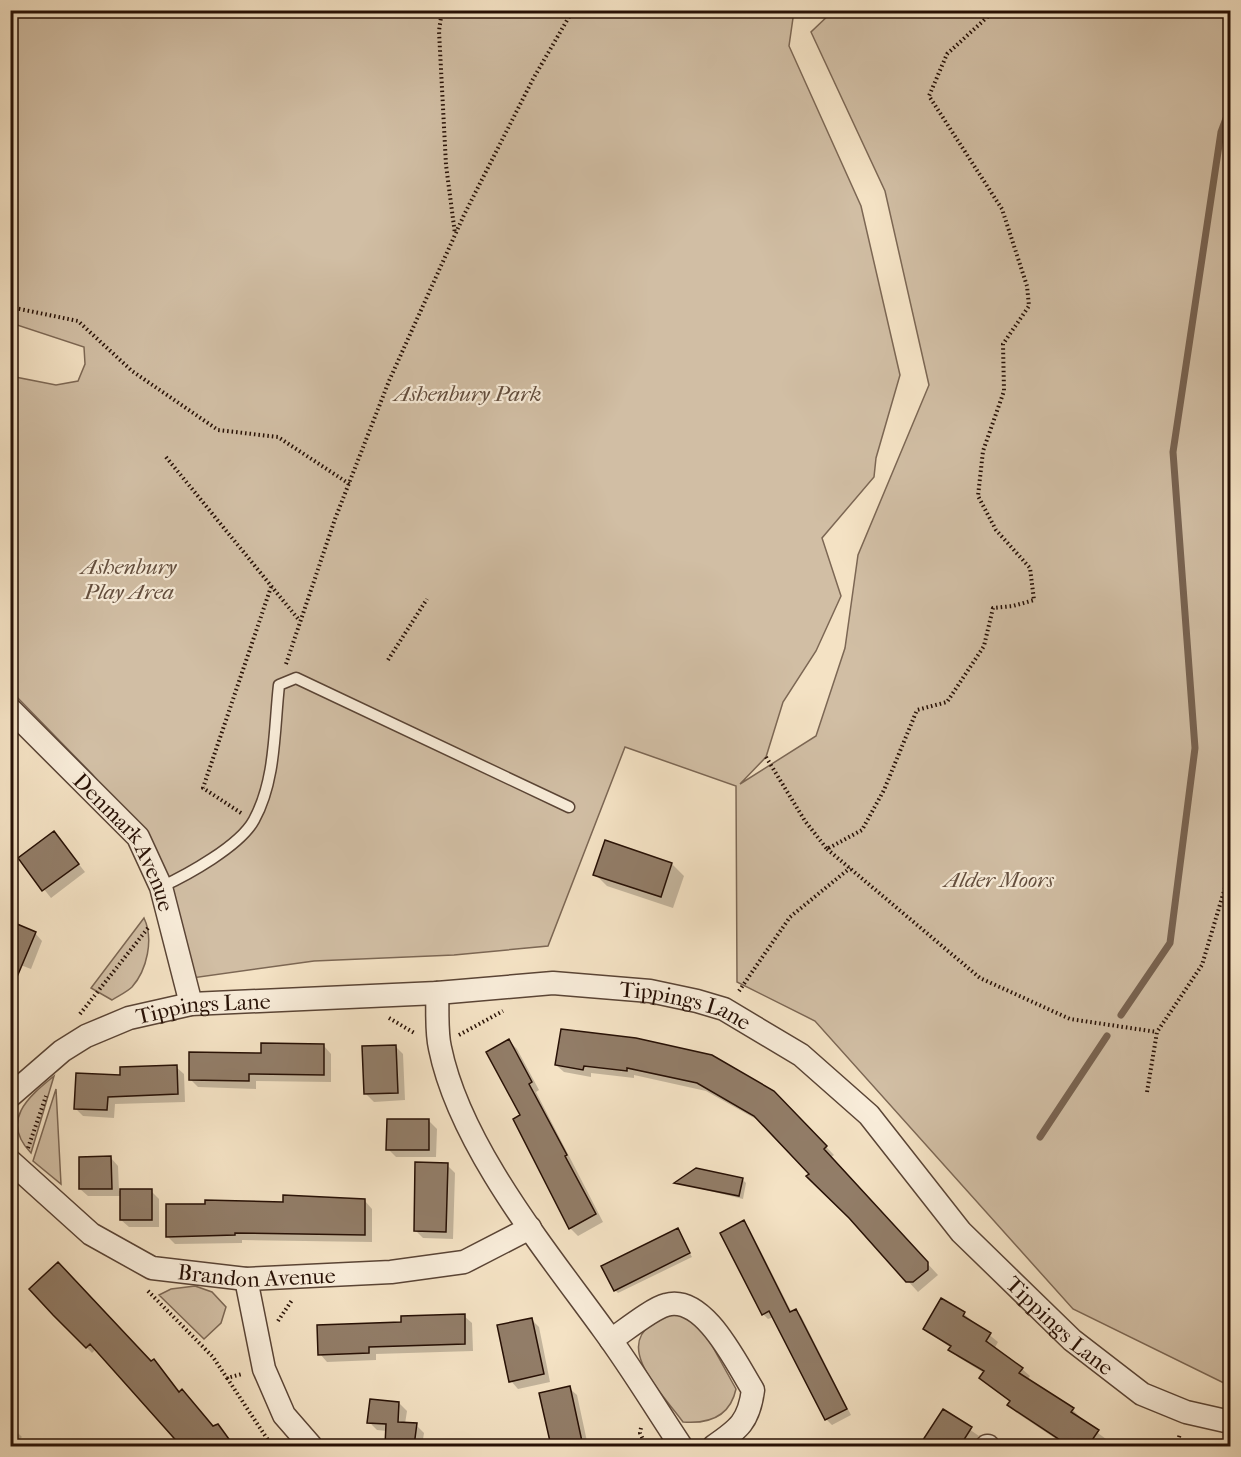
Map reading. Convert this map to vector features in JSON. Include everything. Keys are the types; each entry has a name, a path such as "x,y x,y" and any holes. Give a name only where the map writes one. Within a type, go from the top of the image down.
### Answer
{"street":[{"name":"Denmark Avenue","path":"10,709 138,837 163,897 191,1004"},
{"name":"Tippings Lane","path":"10,1096 62,1051 86,1036 129,1018 191,1004 437,993 553,983 650,991 697,1000 724,1010 801,1055 869,1114 961,1232 1072,1340 1142,1394 1186,1412 1230,1422"},
{"path":"437,993 439,1046 447,1074 478,1147 530,1228 611,1340 681,1446"},
{"name":"Brandon Avenue","path":"15,1166 91,1234 152,1268 246,1279 390,1272 464,1262 530,1228"},
{"path":"246,1279 262,1359 284,1415 311,1446"},
{"path":"611,1340 666,1305 690,1306 705,1316 753,1389 750,1411 739,1428 714,1446"}],"lane":[{"path":"163,897 239,837 254,821 271,771 279,685 296,678 569,807"}],"path":[{"path":"442,10 439,31 446,165 455,234"},
{"path":"279,685 335,519 351,485 389,381 455,234 532,79 573,10"},
{"path":"827,849 862,830 884,790 917,711 947,702 984,646 993,608 1013,606 1034,600 1030,568 996,530 978,496 983,451 1004,391 1003,344 1029,306 1027,285 1002,209 929,96 947,54 994,10"},
{"path":"1230,293 1227,309 1230,421"},
{"path":"10,307 78,321 132,371 218,430 279,437 351,485"},
{"path":"166,457 299,621"},
{"path":"254,821 203,788 271,587"},
{"path":"388,660 428,599"},
{"path":"766,757 805,821 827,849 980,978 1070,1019 1157,1032"},
{"path":"724,1010 790,917 850,868"},
{"path":"1147,1092 1157,1032 1202,965 1230,871"},
{"path":"78,1016 163,897"},
{"path":"15,1166 47,1094"},
{"path":"227,1378 262,1359 307,1276"},
{"path":"140,1283 213,1357 272,1446"}],"green space":[{"path":"11,11 794,11 789,46 861,206 900,375 876,458 874,477 822,538 841,596 816,651 783,702 766,757 740,784 816,736 845,648 858,555 929,385 885,191 811,32 833,11 1230,11 1230,1386 1073,1309 815,1021 737,982 736,786 625,747 548,946 454,955 314,961 192,978 146,839 92,774 11,691 10,376 56,385 78,381 85,364 84,347 11,323"},
{"path":"144,918 149,945 142,972 132,987 112,1000 91,988"},
{"path":"54,1076 31,1153 22,1141 18,1130 18,1120 27,1101"},
{"path":"56,1089 61,1184 33,1161"},
{"path":"195,1286 212,1292 226,1307 221,1323 204,1339 159,1295 171,1289"},
{"path":"681,1313 699,1322 736,1389 733,1399 723,1412 717,1417 701,1422 683,1422 647,1374 638,1347 641,1335 651,1325 672,1314"}],"building":[{"path":"54,831 79,864 42,891 18,858"},
{"path":"605,840 672,863 661,897 593,875"},
{"path":"10,921 36,932 11,991 10,991"},
{"path":"561,1029 636,1038 712,1055 774,1091 827,1146 824,1149 928,1262 928,1270 913,1282 906,1282 849,1218 806,1176 809,1174 754,1116 697,1083 627,1068 627,1071 584,1066 583,1070 555,1065"},
{"path":"509,1039 532,1082 529,1084 596,1214 569,1229 513,1119 520,1115 486,1052"},
{"path":"261,1043 324,1044 324,1075 249,1074 249,1081 189,1080 189,1052 261,1053"},
{"path":"396,1045 398,1093 364,1094 362,1046"},
{"path":"177,1065 178,1094 108,1097 107,1110 74,1109 76,1073 120,1075 120,1067"},
{"path":"387,1119 429,1119 429,1150 386,1150"},
{"path":"111,1156 112,1189 79,1189 79,1157"},
{"path":"415,1162 448,1163 446,1232 414,1231"},
{"path":"696,1168 743,1178 739,1196 674,1183"},
{"path":"120,1189 152,1189 152,1220 120,1220"},
{"path":"283,1195 365,1199 365,1235 235,1233 235,1235 166,1237 166,1204 205,1204 205,1200 283,1202"},
{"path":"744,1220 790,1312 796,1309 847,1409 825,1420 769,1311 762,1315 720,1233"},
{"path":"678,1228 690,1253 614,1291 601,1266"},
{"path":"58,1262 151,1361 154,1359 179,1392 182,1389 213,1426 218,1424 234,1446 181,1446 90,1344 86,1348 53,1315 29,1289"},
{"path":"941,1298 965,1312 963,1316 991,1333 986,1341 1023,1368 1019,1373 1074,1408 1071,1412 1099,1430 1088,1446 1069,1446 1007,1405 1010,1401 979,1378 984,1371 948,1350 951,1346 923,1329"},
{"path":"465,1314 465,1344 369,1347 369,1353 318,1355 317,1325 401,1322 401,1316"},
{"path":"532,1318 544,1374 509,1382 497,1325"},
{"path":"570,1386 583,1446 551,1446 539,1393"},
{"path":"370,1399 399,1402 398,1422 417,1423 414,1446 385,1446 386,1424 367,1423"},
{"path":"943,1409 972,1427 960,1446 919,1446"}],"waterway":[{"path":"1121,1015 1170,943 1195,748 1173,452 1221,132 1230,108"},
{"path":"1040,1137 1107,1036"}],"park label":[{"name":"Ashenbury Park","path":"468,393"},
{"name":"Ashenbury Play Area","path":"129,578"},
{"name":"Alder Moors","path":"999,879"}]}
